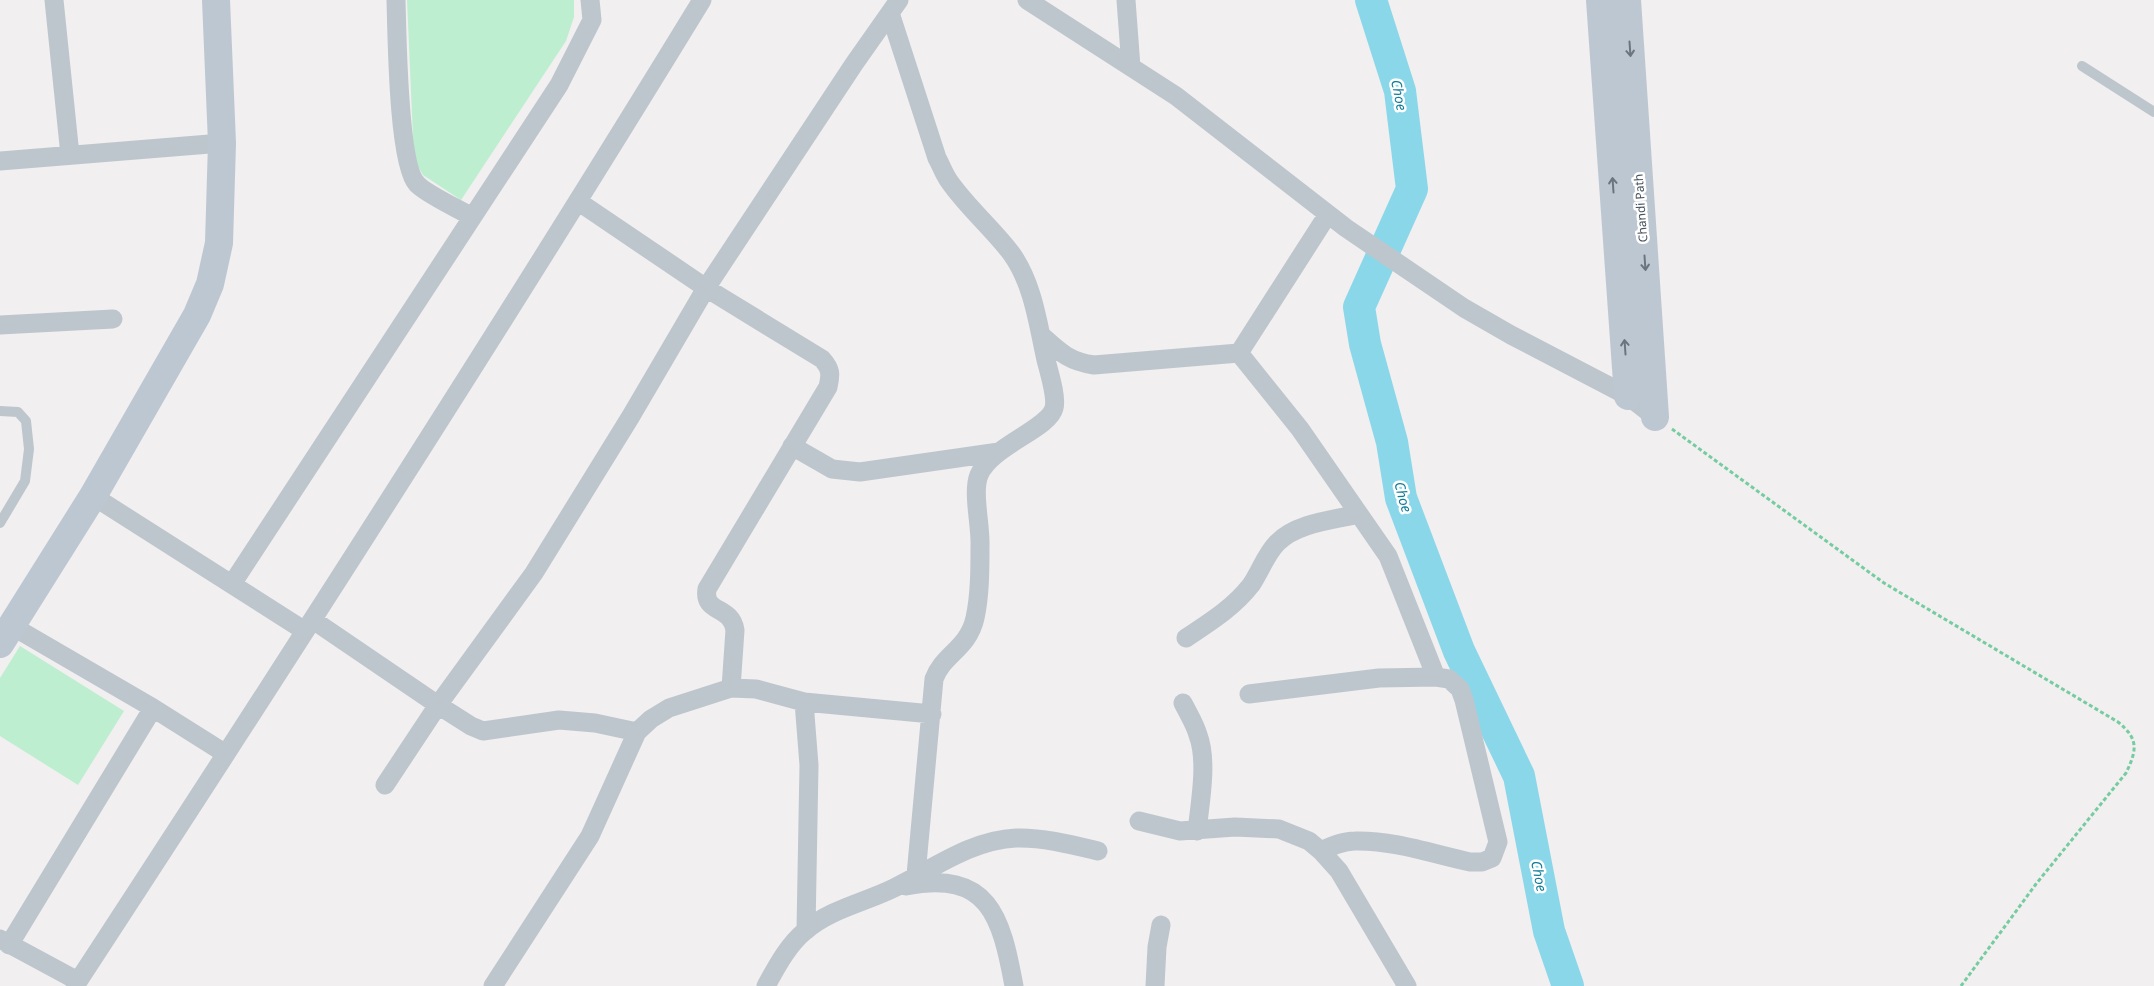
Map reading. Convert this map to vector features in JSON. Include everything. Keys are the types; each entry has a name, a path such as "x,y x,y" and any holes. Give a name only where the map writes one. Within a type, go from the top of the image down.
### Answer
{"main road":[{"path":"6,635 93,496 197,315 210,284 219,243 222,143 216,0"},
{"path":"1600,0 1628,396"},
{"name":"Chandi Path","path":"1627,0 1655,417"}],"street":[{"path":"54,0 70,155"},
{"path":"396,0 400,107 407,162 416,184 472,217"},
{"path":"232,584 558,85 592,20 590,0"},
{"path":"153,708 5,942 77,984 579,202 702,0"},
{"path":"1027,0 1176,96 1346,228 1464,308 1510,335 1628,396 1655,417"},
{"path":"1126,0 1131,67"},
{"path":"385,785 438,705 534,573 631,416 706,288 854,64 895,7"},
{"path":"895,7 941,165 948,180 1011,253 1022,270 1031,293 1041,335 1053,393 1054,409 1046,420 987,461 977,481 980,546 973,625 959,649 937,670 934,679 916,875"},
{"path":"0,161 222,143"},
{"path":"579,202 706,288 822,359 829,367 831,374 828,387 707,589 706,596 708,602 730,616 734,621 736,630 731,688"},
{"path":"1239,354 1328,214"},
{"path":"0,325 113,319"},
{"path":"1041,335 1064,355 1077,362 1094,365 1239,354"},
{"path":"1239,354 1300,429 1388,556 1402,587 1410,615 1436,677"},
{"path":"792,446 832,469 860,472 999,452"},
{"path":"93,496 232,584 309,625 471,726 483,731 559,720 596,723 637,732"},
{"path":"1186,638 1235,604 1251,585 1277,543 1302,528 1359,514"},
{"path":"6,635 153,708 226,754"},
{"path":"1249,694 1379,678 1436,677 1449,679 1460,689 1498,842 1492,858 1482,862 1470,862 1385,843 1354,841 1337,844 1321,851"},
{"path":"494,986 590,836 637,732 651,719 669,708 731,688 756,689 804,702 932,714"},
{"path":"804,702 809,766 806,930"},
{"path":"1183,703 1199,736 1202,756 1202,787 1197,831"},
{"path":"1139,821 1165,828 1197,831 1236,827 1279,829 1308,842 1321,851 1339,871 1407,986"},
{"path":"766,986 788,949 806,930 834,913 895,888 952,856 981,845 1016,838 1068,844 1098,851"},
{"path":"895,888 921,883 945,882 973,892 990,907 998,920 1014,986"},
{"path":"1155,986 1157,947 1161,925"}],"lane":[{"path":"2082,66 2154,112"},
{"path":"0,411 18,412 26,421 29,449 26,481 0,523"}],"path":[{"path":"1655,417 1884,583 2118,722 2130,732 2135,745 2133,758 2126,773 2036,884 1962,986"}],"green space":[{"path":"407,0 574,0 574,17 566,41 461,200 423,175 414,160"},
{"path":"20,646 124,711 78,785 0,736 0,678"}],"waterway":[{"name":"Choe","path":"1371,0 1400,91 1412,189 1359,307 1365,344 1392,442 1401,498 1459,651 1519,776 1549,931 1568,986"}]}
